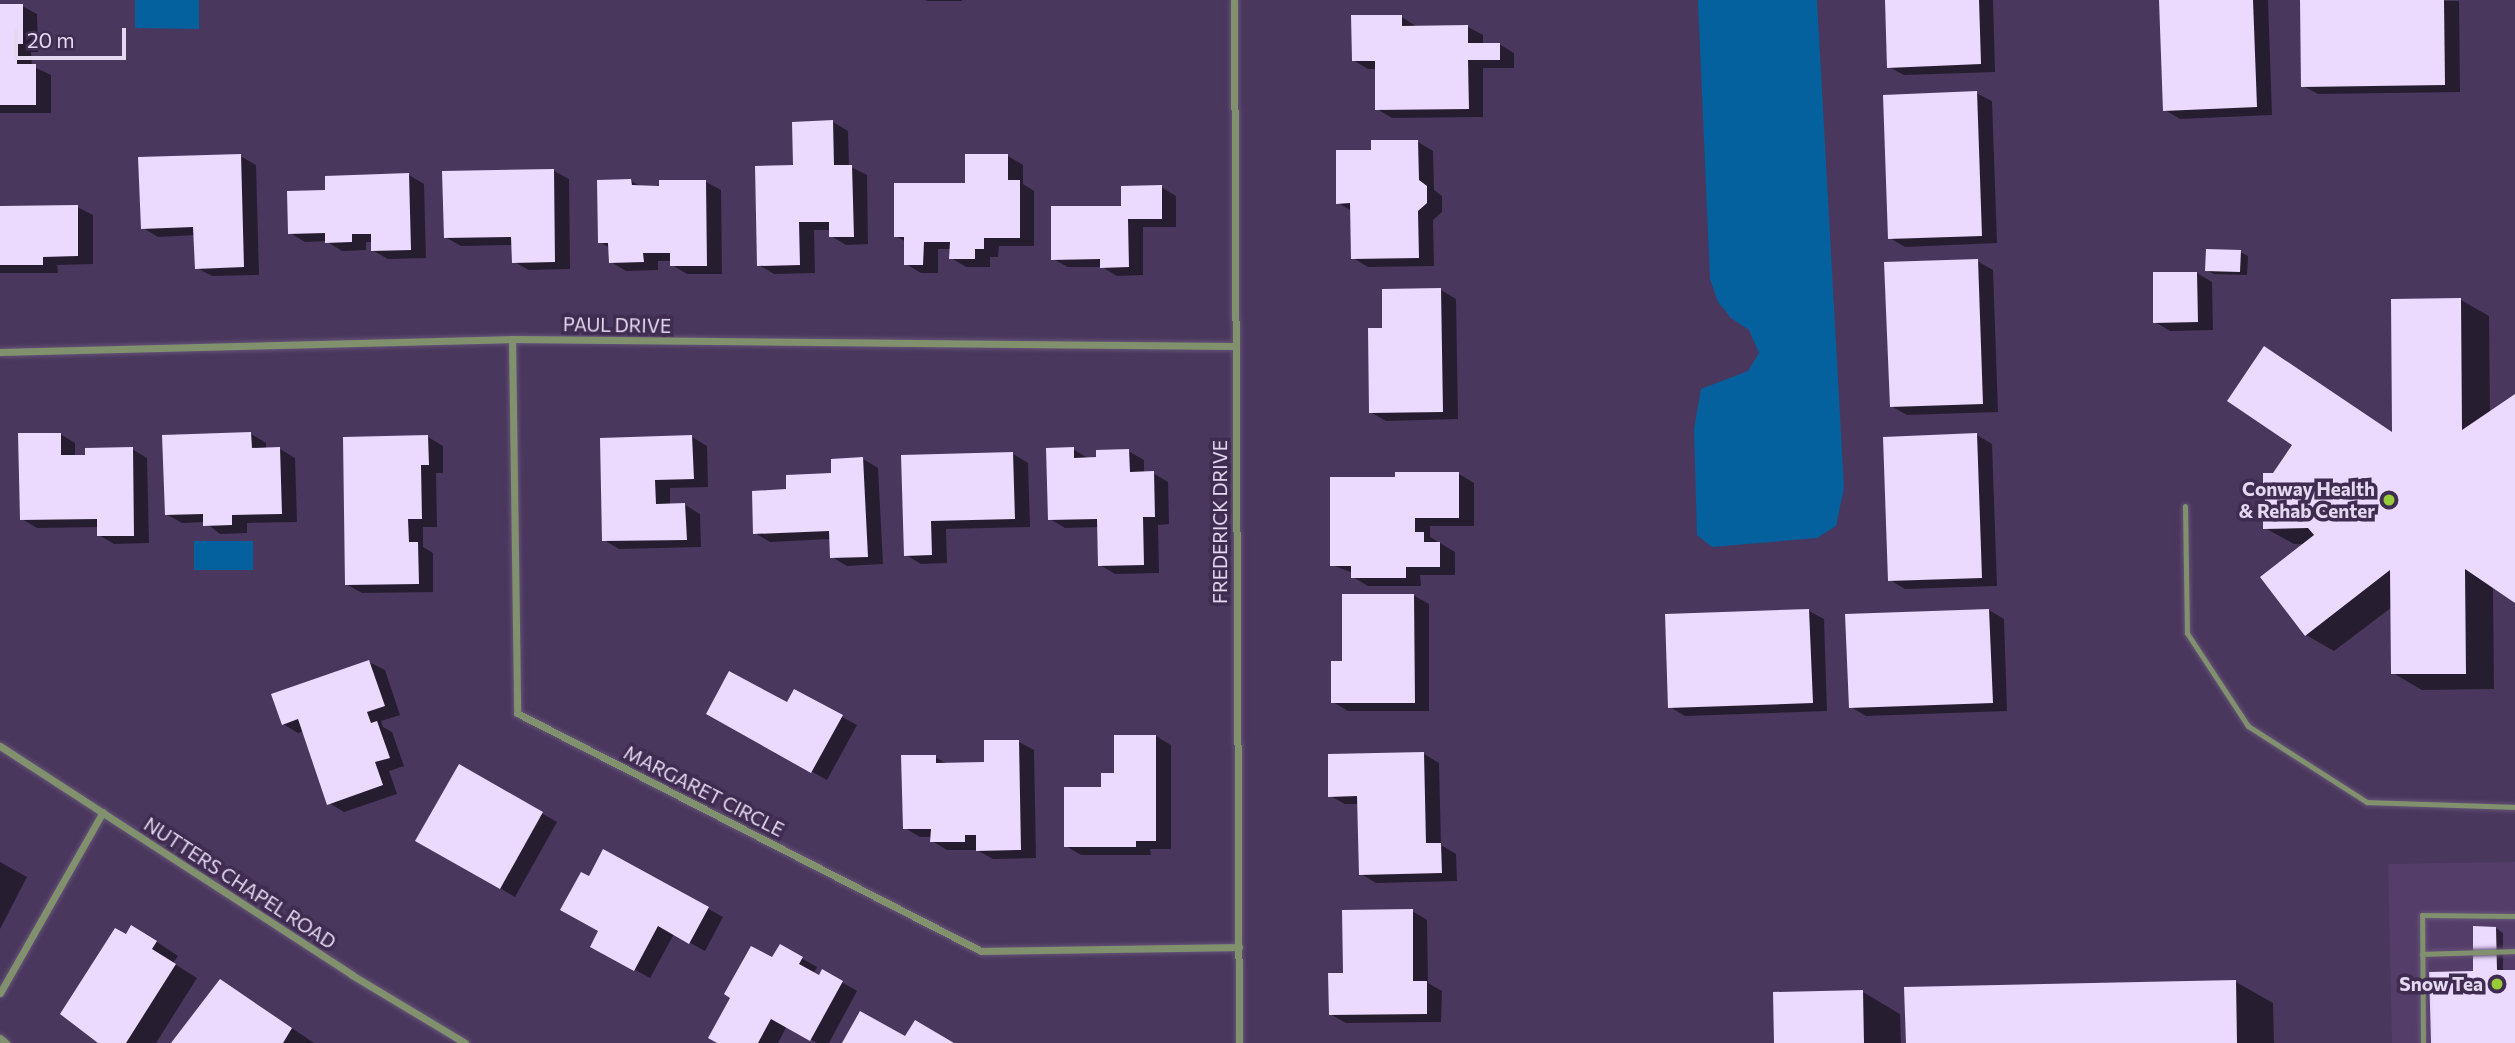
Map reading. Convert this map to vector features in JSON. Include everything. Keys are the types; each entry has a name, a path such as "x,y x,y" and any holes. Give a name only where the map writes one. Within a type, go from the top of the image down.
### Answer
{"street":[{"name":"FREDERICK DRIVE","path":"1234,0 1239,1043"},
{"name":"PAUL DRIVE","path":"0,352 512,339 1234,346"},
{"name":"MARGARET CIRCLE","path":"512,339 517,713 981,951 1239,947"},
{"name":"NUTTERS CHAPEL ROAD","path":"0,746 352,975 465,1043"},
{"path":"0,993 103,813"},
{"path":"0,1038 6,1043"}],"lane":[{"path":"2185,506 2187,633 2248,726 2367,802 2515,807"},
{"path":"2423,1043 2422,915 2515,916"},
{"path":"2422,954 2515,951"}],"shaded area":[{"path":"2515,862 2515,1043 2392,1043 2388,864"}],"water":[{"path":"135,0 199,0 199,29 135,28"},
{"path":"1698,0 1817,0 1844,488 1836,526 1817,538 1712,547 1697,535 1694,429 1701,389 1748,371 1759,353 1749,330 1731,318 1718,302 1710,279"},
{"path":"194,541 253,541 253,570 194,570"}],"building":[{"path":"1885,0 1979,0 1981,64 1887,68"},
{"path":"2159,0 2253,0 2257,107 2163,111"},
{"path":"2300,0 2444,0 2445,85 2301,87"},
{"path":"0,4 23,4 23,44 17,44 17,64 36,64 36,105 0,105"},
{"path":"1351,15 1402,15 1402,26 1468,25 1468,43 1500,43 1500,60 1468,60 1469,109 1375,110 1375,61 1352,61"},
{"path":"1977,91 1982,236 1888,239 1883,95"},
{"path":"833,120 834,165 852,165 854,237 829,237 829,222 799,222 800,265 757,266 755,166 793,165 792,122"},
{"path":"1371,140 1418,140 1419,180 1427,186 1427,203 1418,211 1419,258 1351,259 1350,203 1336,204 1336,150 1371,150"},
{"path":"241,154 244,267 195,269 193,227 141,229 138,157"},
{"path":"965,154 1008,154 1008,180 1020,180 1020,238 984,238 984,249 975,249 975,259 949,259 950,242 924,242 923,265 904,265 904,237 894,237 894,183 965,183"},
{"path":"554,169 555,262 512,263 511,237 444,238 442,171"},
{"path":"409,173 411,250 371,251 371,234 352,234 352,242 325,243 325,233 288,234 287,191 325,190 325,176"},
{"path":"631,179 632,185 659,186 659,180 706,180 707,266 670,266 670,253 643,253 644,262 609,263 608,243 598,243 597,180"},
{"path":"1162,185 1162,219 1128,219 1129,267 1100,268 1100,259 1051,260 1051,206 1121,206 1121,186"},
{"path":"78,205 78,256 43,257 43,265 0,265 0,206"},
{"path":"2206,249 2241,250 2240,272 2205,271"},
{"path":"1978,259 1983,404 1890,407 1884,262"},
{"path":"2153,272 2197,272 2198,322 2153,323"},
{"path":"1441,288 1443,412 1369,413 1368,328 1382,328 1382,289"},
{"name":"Conway Health & Rehab Center","path":"2461,298 2462,430 2515,394 2515,603 2465,569 2466,674 2391,674 2390,570 2305,636 2260,577 2314,535 2308,528 2263,529 2263,473 2273,473 2292,445 2227,401 2264,346 2392,432 2391,299"},
{"path":"251,432 252,448 280,447 282,514 232,515 232,525 203,526 203,514 165,515 162,435"},
{"path":"18,433 61,433 61,455 85,455 85,448 133,447 134,536 97,536 97,519 20,520"},
{"path":"1977,433 1982,578 1888,581 1883,437"},
{"path":"428,435 429,465 421,465 422,519 408,519 409,542 418,542 419,584 345,585 343,437"},
{"path":"692,435 694,479 655,480 656,504 685,503 687,540 602,541 600,438"},
{"path":"1074,447 1074,458 1096,457 1096,450 1129,449 1130,472 1154,471 1155,517 1143,517 1144,565 1098,566 1097,519 1048,520 1046,448"},
{"path":"1013,452 1015,519 931,521 932,555 904,556 901,455"},
{"path":"863,457 868,557 830,558 829,531 753,534 752,491 786,489 786,475 831,473 831,459"},
{"path":"1395,472 1459,472 1459,518 1415,518 1415,532 1424,532 1424,542 1440,542 1440,567 1406,567 1406,578 1351,578 1351,566 1330,566 1330,477 1395,477"},
{"path":"1342,594 1414,594 1415,703 1331,703 1331,661 1342,661"},
{"path":"1809,609 1813,703 1668,708 1665,614"},
{"path":"1989,609 1993,703 1849,708 1845,614"},
{"path":"369,660 385,706 367,712 371,723 377,721 390,758 375,762 383,785 327,805 298,719 282,725 271,694"},
{"path":"729,671 787,702 794,689 843,715 811,773 706,714"},
{"path":"1114,735 1156,735 1156,841 1136,841 1136,847 1064,847 1064,787 1101,787 1101,773 1114,773"},
{"path":"984,740 1019,740 1021,850 976,851 976,835 965,835 965,842 930,842 931,829 903,829 901,755 936,755 936,763 984,762"},
{"path":"1424,752 1426,843 1441,843 1442,873 1359,875 1357,796 1328,797 1328,754"},
{"path":"459,764 543,812 500,889 415,841"},
{"path":"603,849 709,907 689,944 658,926 634,971 590,947 598,931 560,910 581,872 589,876"},
{"path":"1413,909 1413,981 1427,981 1427,1014 1329,1015 1328,973 1343,973 1342,910"},
{"path":"131,925 157,941 152,949 176,964 126,1043 98,1043 60,1014 115,928 126,934"},
{"path":"2473,926 2496,927 2497,970 2515,970 2515,1043 2431,1043 2429,972 2473,971"},
{"path":"780,944 803,957 799,964 819,975 822,969 843,981 810,1041 771,1019 758,1043 717,1043 708,1038 730,998 724,994 751,946 772,957"},
{"path":"220,979 292,1028 283,1043 171,1043"},
{"path":"2236,980 2237,1043 1906,1043 1904,987"},
{"path":"1863,990 1864,1043 1774,1043 1773,992"},
{"path":"860,1011 905,1036 915,1020 954,1043 842,1043"}],"place":[{"name":"Conway Health & Rehab Center","path":"2389,500"},
{"name":"Snow Tea","path":"2497,984"}]}
